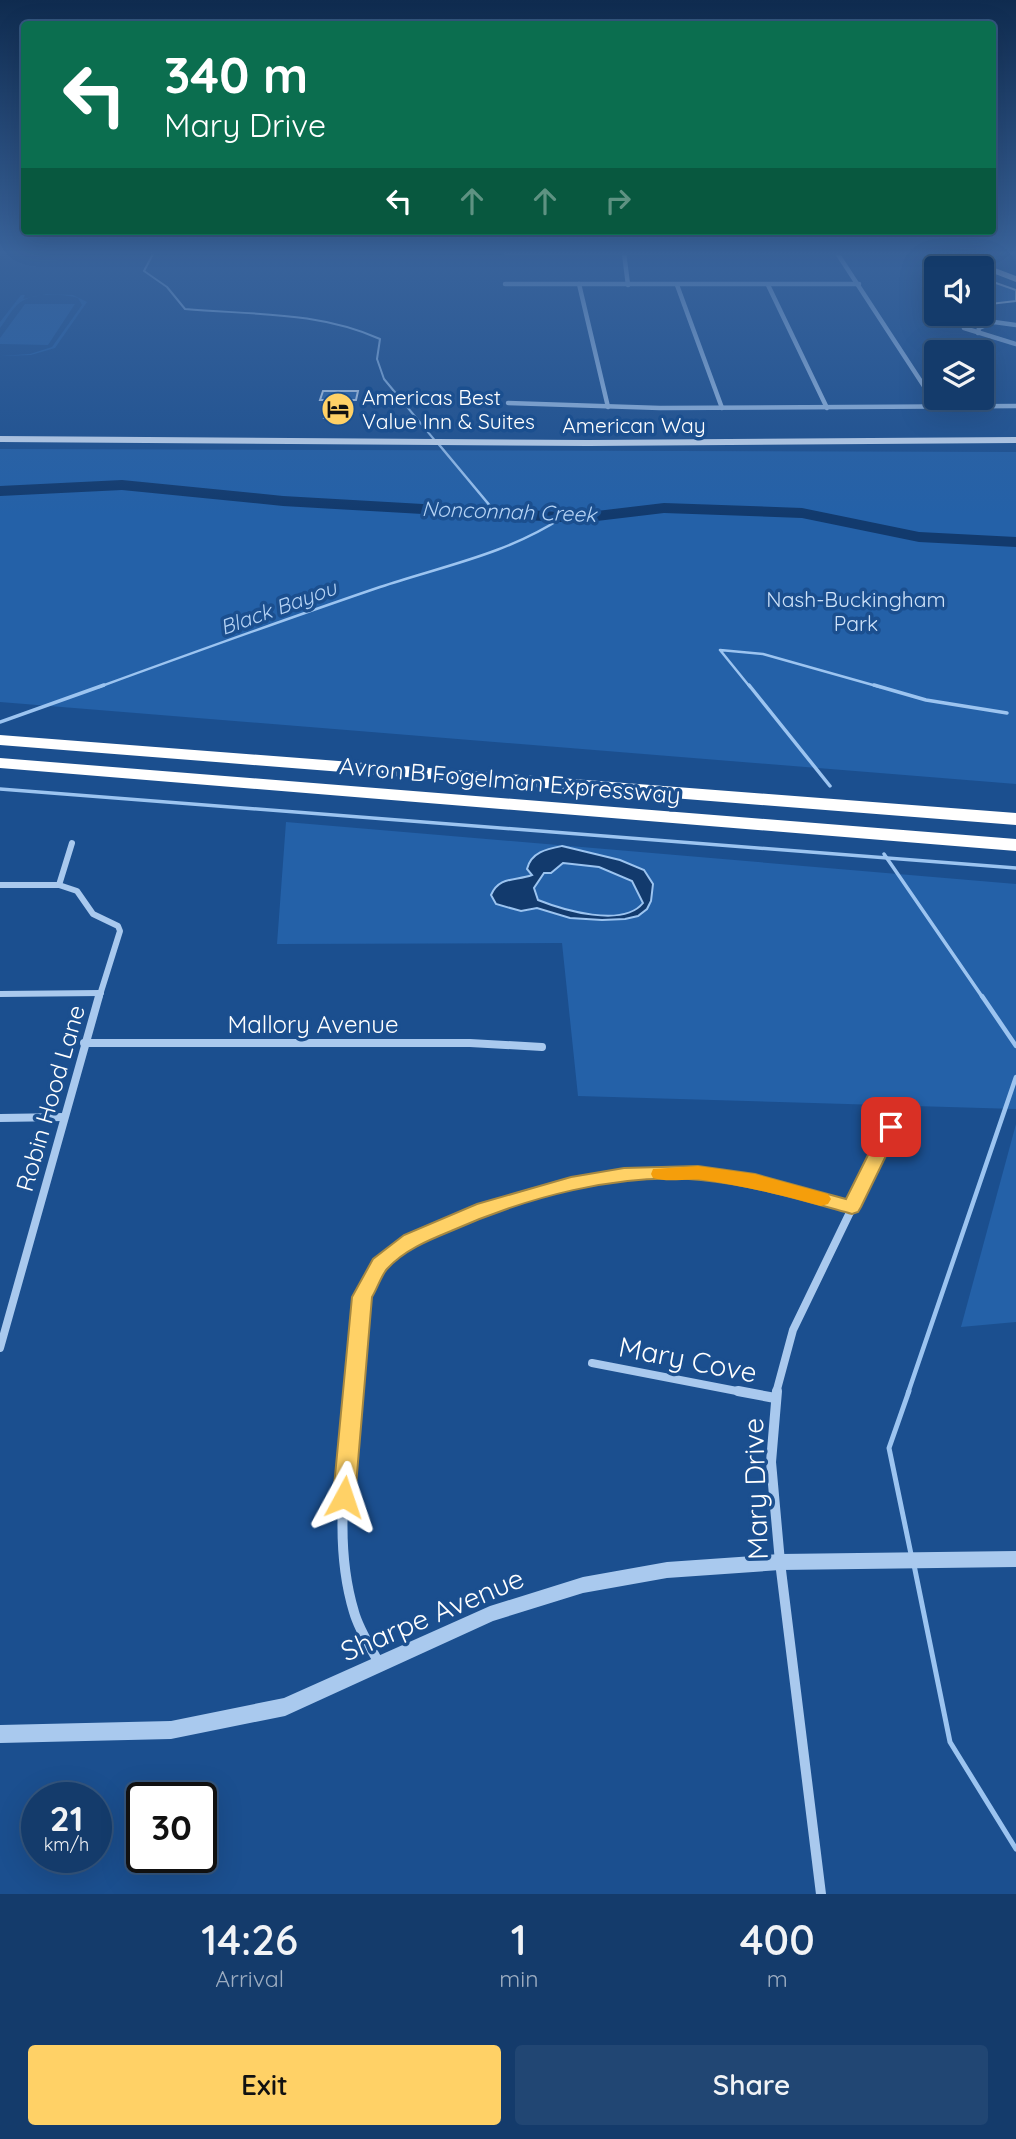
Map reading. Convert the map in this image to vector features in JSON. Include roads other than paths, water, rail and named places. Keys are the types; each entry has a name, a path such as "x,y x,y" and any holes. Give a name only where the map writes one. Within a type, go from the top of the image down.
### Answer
{"highway":[{"name":"Avron B Fogelman Expressway","path":"0,740 1016,819"},
{"name":"Avron B Fogelman Expressway","path":"0,763 1016,845"}],"main road":[{"name":"American Way","path":"0,439 421,442 1016,440"}],"street":[{"path":"592,338 608,407"},
{"path":"697,338 722,408"},
{"path":"794,338 827,408"},
{"path":"894,338 924,386"},
{"path":"998,338 1016,344"},
{"path":"508,403 722,408 924,406"},
{"path":"994,406 1016,406"},
{"path":"0,886 59,885 72,843"},
{"name":"Robin Hood Lane","path":"0,1344 84,1043 120,931 118,926 89,913 77,891 59,885"},
{"path":"0,994 101,993"},
{"name":"Mallory Avenue","path":"84,1043 470,1043 542,1047"},
{"name":"Mary Drive","path":"821,1894 780,1562 771,1462 775,1398 793,1331 901,1107"},
{"path":"0,1118 64,1117"},
{"path":"380,1665 354,1612 344,1565 342,1522 362,1297 380,1264 411,1240 477,1212 571,1183 624,1175 698,1173 755,1181 852,1207"},
{"name":"Mary Cove","path":"592,1363 775,1398"},
{"name":"Sharpe Avenue","path":"0,1734 171,1730 285,1707 490,1614 583,1584 667,1570 780,1562 1016,1559"}],"waterway":[{"path":"378,338 377,359 384,379 437,443"},
{"path":"436,441 496,513"},
{"name":"Nonconnah Creek","path":"0,491 122,485 283,501 580,518 664,508 802,513 919,537 1016,542"},
{"name":"Black Bayou","path":"99,687 345,599 497,550 520,541 563,517"},
{"path":"750,687 720,650 763,654 880,687"},
{"name":"Black Bayou","path":"0,722 104,685"},
{"path":"749,685 830,786"},
{"path":"874,685 926,700 1007,713"},
{"path":"0,789 887,858"},
{"path":"884,854 887,858"},
{"path":"887,858 1016,868"},
{"path":"887,858 983,998"},
{"path":"982,996 1016,1046"},
{"path":"908,1393 1016,1077"},
{"path":"909,1391 889,1448 911,1554"},
{"path":"914,1565 950,1742 1016,1849"}],"place":[{"name":"Americas Best Value Inn & Suites","path":"338,409"}],"park label":[{"name":"Nash-Buckingham Park","path":"856,611"}]}
